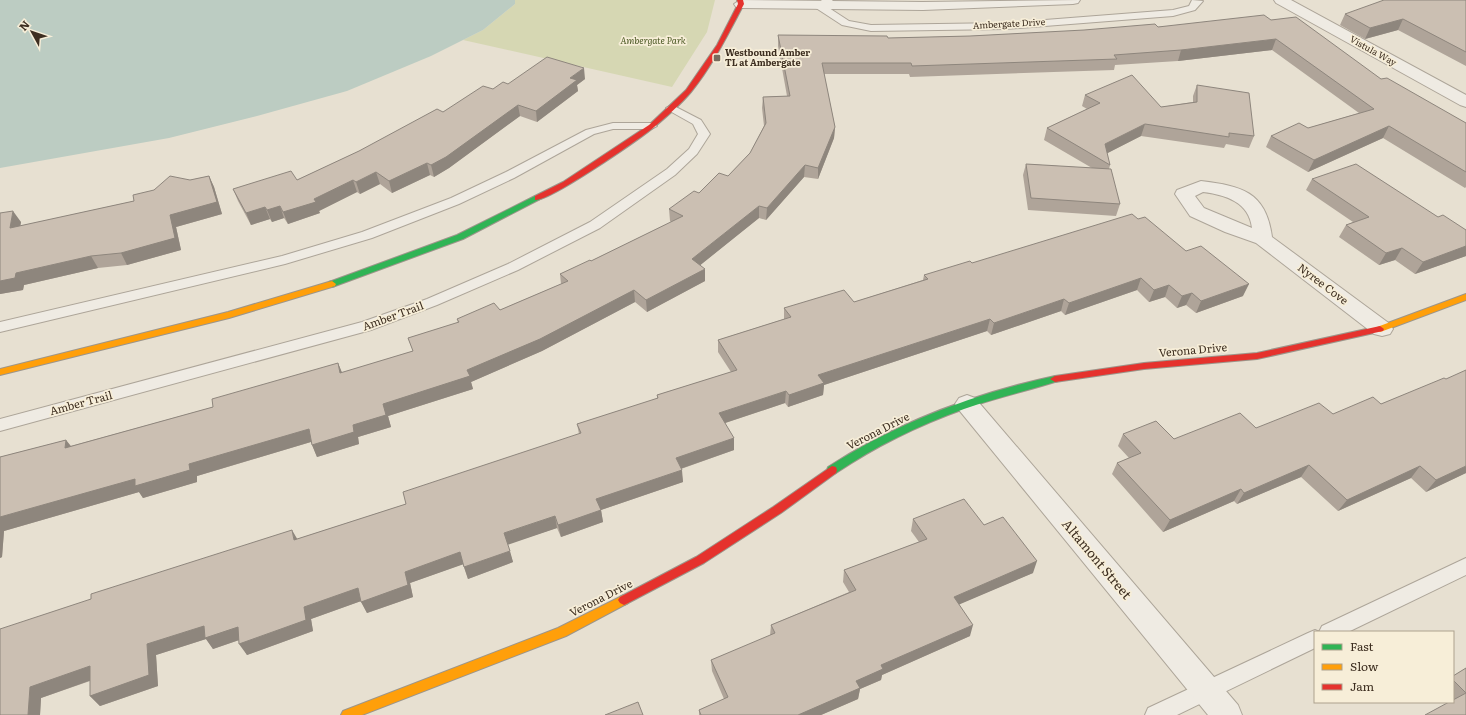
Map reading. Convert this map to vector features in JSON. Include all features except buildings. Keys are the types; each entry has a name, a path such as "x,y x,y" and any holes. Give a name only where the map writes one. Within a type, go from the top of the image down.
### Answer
{"street":[{"name":"Ambergate Drive","path":"740,2 923,6 1073,0"},
{"name":"Vistula Way","path":"1281,0 1466,102"},
{"path":"0,372 229,315 355,277 460,238 566,184 651,126 672,108 688,91 720,45 740,2"},
{"name":"Nyree Cove","path":"1264,239 1382,329"},
{"name":"Verona Drive","path":"347,715 562,632 700,560 777,510 854,455 902,430 967,404 1052,380 1144,366 1257,356 1382,329 1466,298"},
{"name":"Altamont Street","path":"967,404 1227,715"}],"lane":[{"name":"Ambergate Drive","path":"823,3 846,24 872,28 1006,26 1172,13 1192,8 1198,1 1196,0"},
{"name":"Amber Trail","path":"0,425 366,326 432,302 513,267 595,225 671,172 692,151 704,134 697,122 672,108"},
{"path":"0,327 285,260 367,235 455,202 510,176 590,132 613,126 651,126"},
{"path":"1331,631 1466,566"},
{"path":"1155,715 1314,638"}],"green space":[{"name":"Ambergate Park","path":"515,0 715,0 707,32 672,87 463,40 483,30 515,4"}],"shaded area":[{"path":"0,0 515,0 515,4 483,30 431,56 347,91 169,138 0,168"}],"traffic: fast":[{"path":"332,284 460,237 538,198"},
{"path":"832,470 873,445 939,415 985,399 1055,379"}],"traffic: slow":[{"path":"0,372 229,315 332,284"},
{"path":"1380,329 1466,297"},
{"path":"347,715 562,632 624,600"}],"traffic: jam":[{"path":"538,198 566,184 651,126 688,91 720,45 741,4 740,0"},
{"path":"1055,379 1144,366 1257,356 1380,329"},
{"path":"624,600 700,560 777,510 832,470"}],"place":[{"name":"Westbound Amber TL at Ambergate","path":"717,58"}]}
